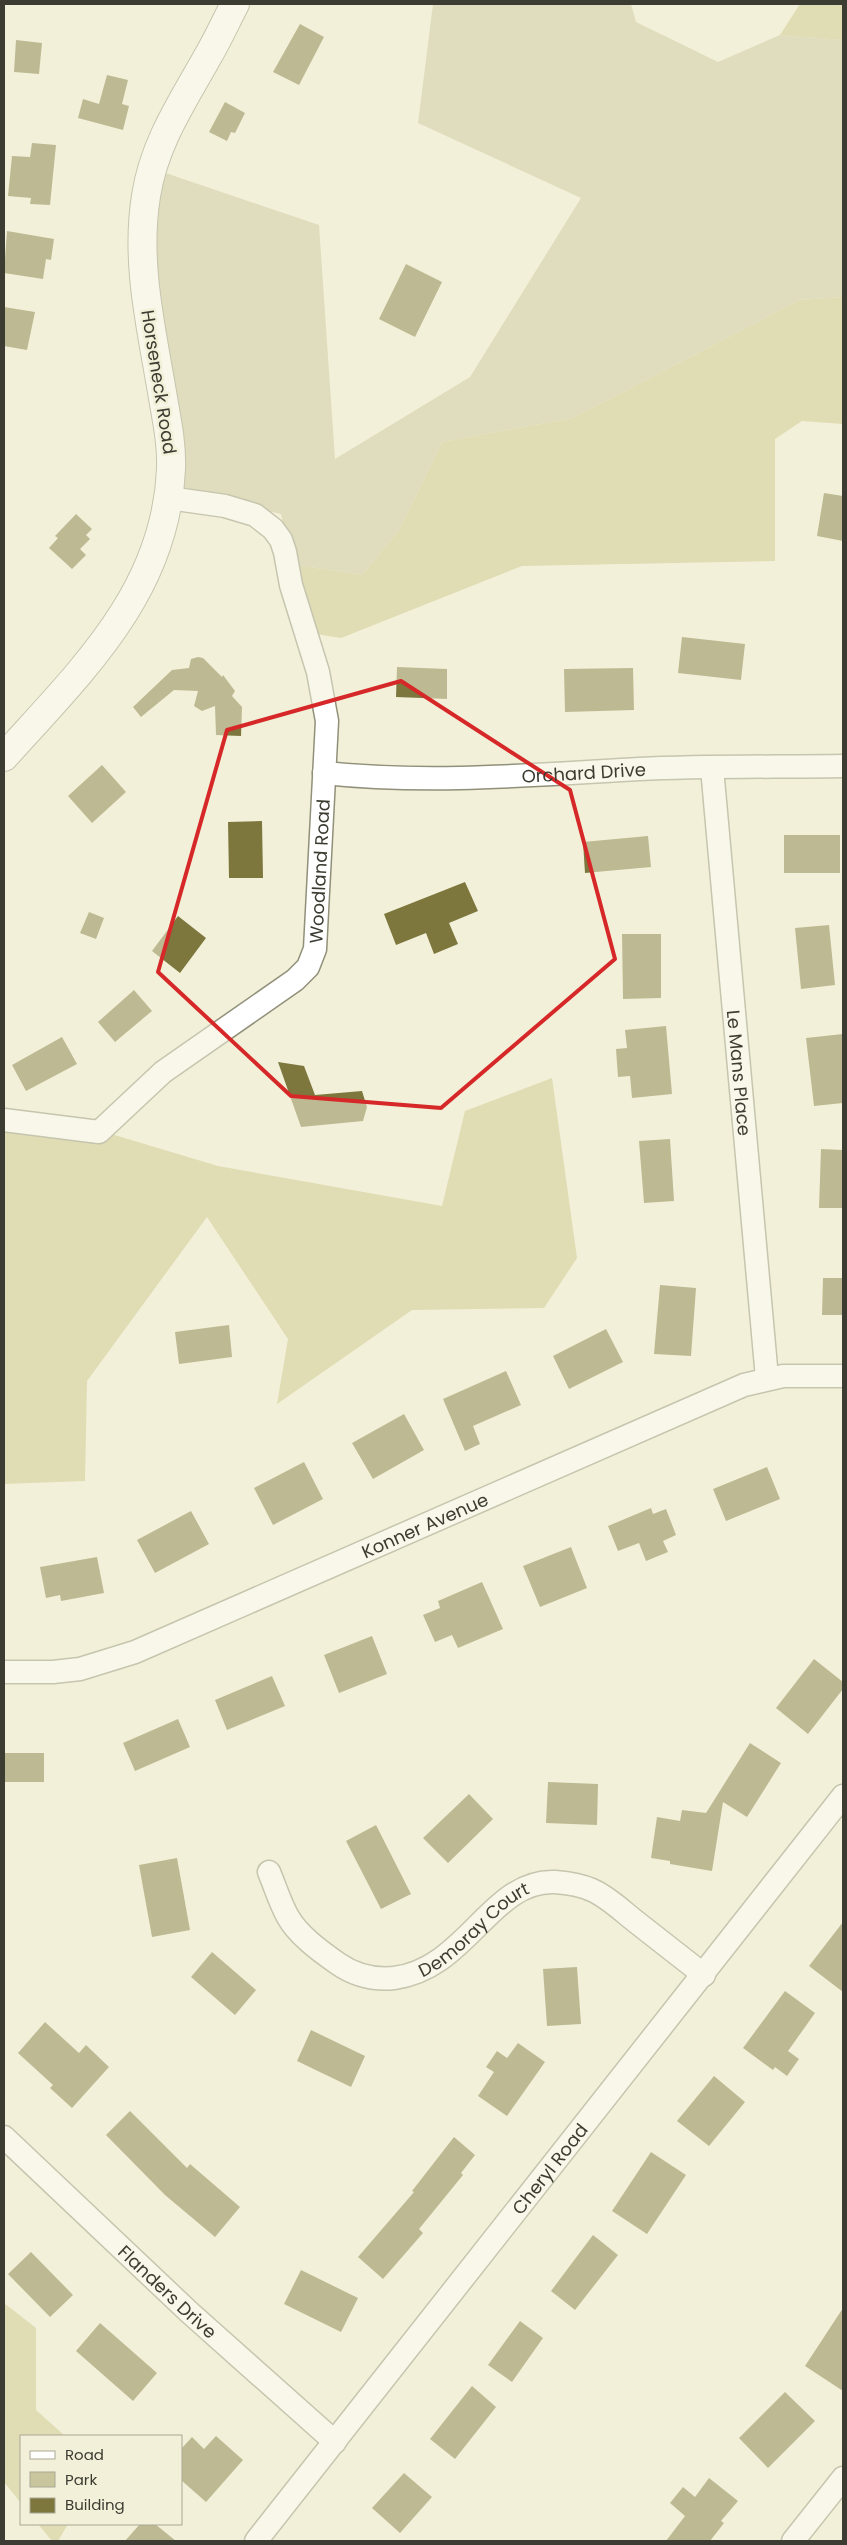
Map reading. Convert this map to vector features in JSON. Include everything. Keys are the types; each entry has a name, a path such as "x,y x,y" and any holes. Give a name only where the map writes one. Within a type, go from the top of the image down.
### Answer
{"street":[{"name":"Horseneck Road","path":"4,757 93,658 117,625 150,566 163,528 169,498 171,467 170,434 147,304 142,261 142,234 146,194 166,129 235,4"},
{"name":"Woodland Road","path":"4,1120 99,1132 162,1072 295,980 308,967 315,949 327,721 321,688 281,540 273,529 255,515 225,506 169,498"},
{"name":"Orchard Drive","path":"324,773 380,778 507,778 640,769 843,766"},
{"name":"Le Mans Place","path":"712,768 767,1378"},
{"name":"Konner Avenue","path":"4,1672 53,1672 80,1668 135,1652 744,1385 767,1378 783,1376 843,1376"},
{"name":"Cheryl Road","path":"256,2541 843,1796"},
{"name":"Demoray Court","path":"268,1872 288,1918 311,1943 344,1969 370,1978 386,1979 410,1976 424,1970 459,1946 513,1894 538,1884 554,1882 578,1885 602,1895 704,1974"},
{"name":"Flanders Drive","path":"4,2137 189,2312 335,2442"},
{"path":"793,2541 843,2478"}],"highlighted area":[{"path":"401,681 570,790 615,959 441,1108 291,1096 158,972 227,730"}],"green space":[{"path":"433,4 631,4 636,22 718,62 780,35 843,40 843,297 800,300 573,418 442,442 400,529 362,575 290,564 281,514 170,489 148,167 319,225 335,459 470,377 581,198 418,123"}],"shaded area":[{"path":"800,4 843,4 843,40 780,35"},
{"path":"843,297 843,424 802,421 775,439 775,561 522,566 341,638 303,632 290,564 362,575 400,529 442,442 573,418 800,300"},
{"path":"552,1078 577,1258 544,1308 412,1310 277,1404 288,1339 207,1217 87,1381 85,1481 4,1484 4,1122 91,1128 218,1166 442,1206 465,1111"},
{"path":"4,2303 36,2328 36,2410 64,2435 20,2435 20,2502 4,2482"},
{"path":"39,2525 67,2525 58,2541 52,2541"}],"building":[{"path":"300,24 324,37 299,85 273,72"},
{"path":"16,40 42,43 39,74 14,72"},
{"path":"107,75 128,80 122,104 129,106 123,130 78,118 83,99 99,104"},
{"path":"225,102 245,113 235,133 231,132 227,141 209,132"},
{"path":"32,143 56,145 50,205 30,204 31,198 8,196 12,156 30,157"},
{"path":"7,231 54,239 51,260 46,259 43,279 4,273"},
{"path":"406,264 442,282 415,337 379,319"},
{"path":"4,307 35,312 27,350 4,346"},
{"path":"824,493 843,496 843,541 817,536"},
{"path":"76,514 92,529 86,535 90,539 80,549 86,555 72,569 49,548 58,538 55,536"},
{"path":"682,637 745,644 741,680 678,673"},
{"path":"203,658 222,677 223,675 235,691 232,696 242,707 241,736 216,735 215,706 202,711 194,706 198,691 174,690 141,717 133,707 172,670 189,668 191,659"},
{"path":"397,667 447,669 447,699 396,697"},
{"path":"633,668 634,710 565,712 564,669"},
{"path":"102,765 126,792 92,823 68,796"},
{"path":"262,821 263,878 229,878 228,822"},
{"path":"784,835 840,835 840,873 784,873"},
{"path":"648,836 651,867 585,873 583,842"},
{"path":"465,882 478,911 449,923 458,944 434,954 426,933 396,945 384,914"},
{"path":"89,912 104,918 96,939 80,933"},
{"path":"178,916 206,938 180,973 152,951"},
{"path":"829,925 835,985 801,989 795,928"},
{"path":"622,934 661,934 661,998 623,999"},
{"path":"134,990 152,1011 115,1042 98,1022"},
{"path":"666,1026 672,1094 632,1098 630,1076 618,1077 616,1049 627,1048 625,1030"},
{"path":"843,1034 843,1103 814,1106 806,1038"},
{"path":"62,1037 77,1064 26,1091 12,1065"},
{"path":"278,1062 304,1066 315,1095 362,1091 367,1107 363,1121 301,1127"},
{"path":"670,1139 674,1201 644,1203 639,1141"},
{"path":"821,1149 843,1150 843,1208 819,1208"},
{"path":"823,1278 843,1278 843,1315 822,1315"},
{"path":"660,1285 696,1288 691,1356 654,1354"},
{"path":"229,1325 232,1357 179,1364 175,1332"},
{"path":"606,1329 623,1362 569,1389 553,1356"},
{"path":"506,1371 521,1405 473,1426 480,1444 465,1451 443,1399"},
{"path":"404,1414 424,1450 373,1479 352,1443"},
{"path":"304,1462 323,1499 273,1525 254,1488"},
{"path":"767,1467 780,1499 726,1521 713,1489"},
{"path":"651,1508 653,1514 666,1509 676,1535 663,1541 668,1552 646,1561 639,1543 618,1551 608,1526"},
{"path":"191,1511 209,1544 155,1573 137,1540"},
{"path":"571,1547 587,1588 540,1607 523,1566"},
{"path":"97,1557 104,1593 61,1601 60,1595 46,1598 40,1567"},
{"path":"482,1582 503,1629 458,1648 452,1635 435,1642 423,1615 440,1608 438,1601"},
{"path":"372,1636 387,1674 339,1693 324,1655"},
{"path":"814,1659 843,1682 843,1689 808,1734 776,1708"},
{"path":"272,1676 285,1706 227,1730 215,1700"},
{"path":"178,1719 190,1747 135,1771 123,1743"},
{"path":"750,1743 781,1763 747,1817 723,1802 712,1871 670,1864 670,1861 651,1858 657,1817 680,1821 682,1810 706,1813"},
{"path":"4,1753 44,1753 44,1782 4,1782"},
{"path":"548,1782 598,1784 597,1825 546,1823"},
{"path":"469,1794 493,1819 448,1863 423,1838"},
{"path":"376,1825 411,1894 381,1909 346,1841"},
{"path":"177,1858 190,1930 152,1937 139,1865"},
{"path":"843,1922 843,1992 809,1966"},
{"path":"212,1952 256,1990 235,2015 191,1977"},
{"path":"577,1967 581,2024 547,2026 543,1969"},
{"path":"785,1991 815,2013 788,2051 799,2059 787,2076 775,2067 773,2070 743,2048"},
{"path":"45,2022 79,2053 86,2045 109,2067 72,2108 50,2088 53,2085 18,2053"},
{"path":"311,2030 365,2056 351,2087 297,2061"},
{"path":"518,2043 545,2062 507,2116 478,2096 494,2072 486,2067 497,2051 507,2058"},
{"path":"714,2076 745,2102 709,2146 677,2121"},
{"path":"130,2111 187,2168 190,2164 240,2207 215,2237 165,2195 106,2135"},
{"path":"454,2137 475,2155 461,2173 463,2175 419,2229 423,2233 383,2279 358,2257 414,2192 412,2191"},
{"path":"651,2152 686,2175 647,2234 612,2211"},
{"path":"593,2235 618,2255 575,2310 551,2291"},
{"path":"31,2252 73,2295 50,2317 8,2274"},
{"path":"301,2270 358,2298 341,2332 284,2304"},
{"path":"843,2308 843,2391 805,2366"},
{"path":"520,2321 543,2338 512,2382 488,2365"},
{"path":"100,2323 157,2373 133,2401 76,2351"},
{"path":"472,2386 496,2407 455,2459 430,2439"},
{"path":"785,2392 815,2421 768,2468 739,2438"},
{"path":"216,2436 243,2460 206,2502 182,2481 182,2448 192,2437 204,2449"},
{"path":"404,2473 432,2497 400,2533 372,2508"},
{"path":"709,2478 738,2501 721,2521 724,2523 710,2541 666,2541 685,2516 670,2503 683,2487 695,2497"},
{"path":"139,2525 156,2525 176,2541 125,2541"}]}
